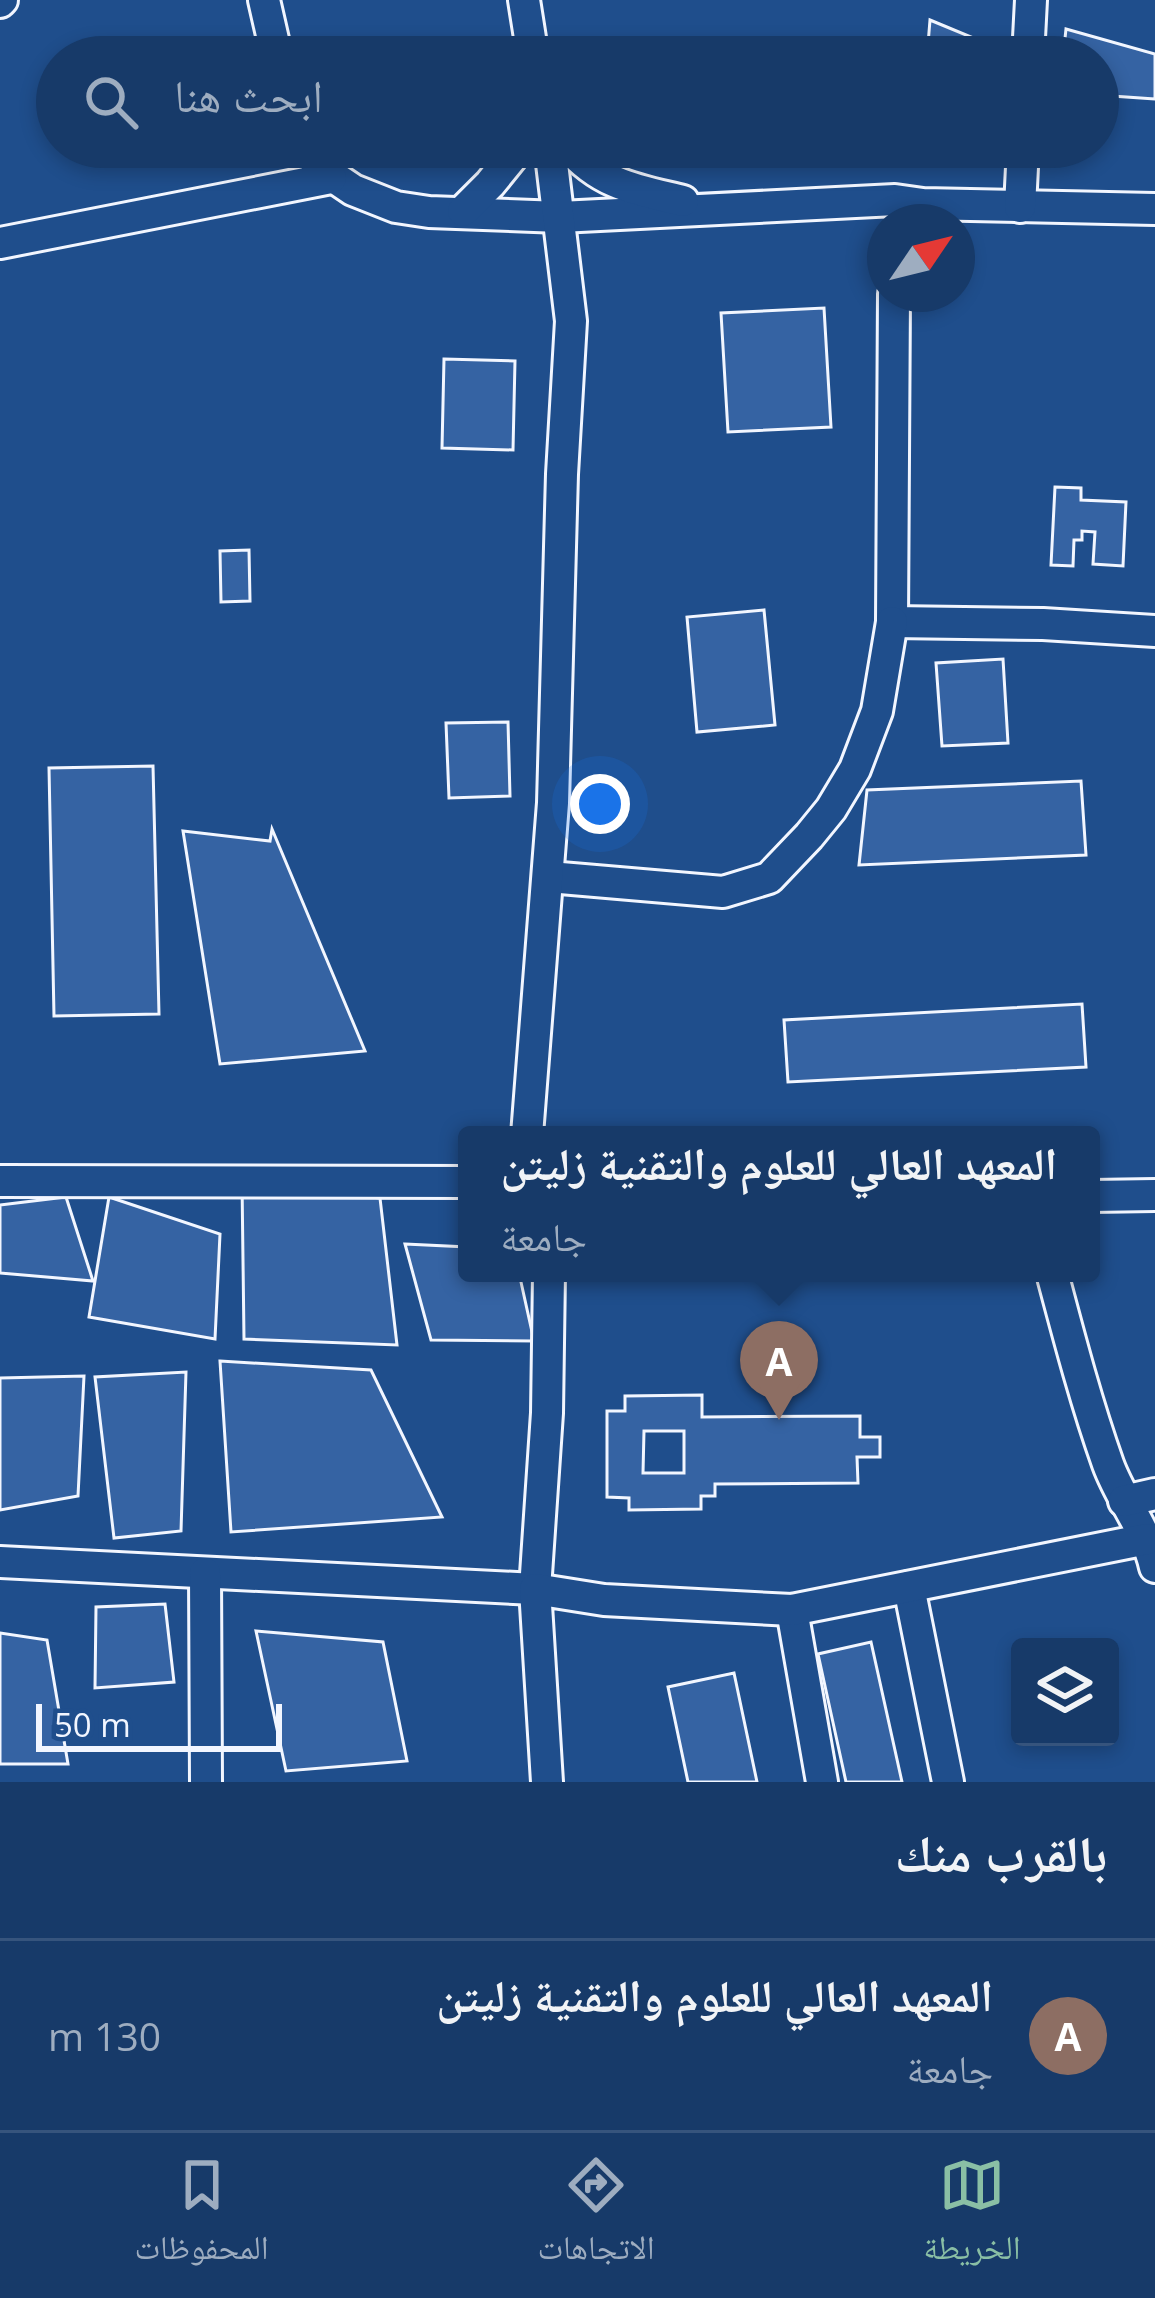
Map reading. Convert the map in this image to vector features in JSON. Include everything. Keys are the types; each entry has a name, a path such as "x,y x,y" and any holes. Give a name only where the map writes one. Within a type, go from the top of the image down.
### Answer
{"street":[{"path":"264,0 272,36"},
{"path":"524,0 530,36"},
{"path":"1029,36 1030,0"},
{"path":"320,168 353,190 396,207 428,212 560,217 762,205 867,210"},
{"path":"463,211 503,168"},
{"path":"528,1126 549,877 571,321 553,168"},
{"path":"593,168 617,184 712,211"},
{"path":"1020,207 1022,168"},
{"path":"0,243 331,178"},
{"path":"975,206 1155,209"},
{"path":"549,877 723,892 769,878 831,808 855,770 877,711 892,622 894,312"},
{"path":"892,622 1155,631"},
{"path":"0,1181 458,1182"},
{"path":"1100,1196 1155,1195"},
{"path":"547,1782 535,1589 547,1412 549,1282"},
{"path":"0,1562 535,1589 604,1600 792,1610 909,1587 1151,1553 1140,1497 1108,1465 1055,1282"},
{"path":"206,1573 206,1782"},
{"path":"909,1587 947,1782"},
{"path":"792,1610 822,1782"}],"building":[{"path":"930,20 969,36 929,36"},
{"path":"1119,44 1155,54 1155,99 1119,96"},
{"path":"824,308 831,427 728,432 721,313"},
{"path":"444,359 515,361 513,450 442,448"},
{"path":"1055,487 1081,488 1081,500 1126,502 1123,566 1093,564 1095,532 1082,531 1082,540 1074,540 1073,566 1051,565"},
{"path":"249,550 250,601 221,602 220,551"},
{"path":"764,610 775,725 697,732 687,617"},
{"path":"1003,659 1008,743 942,746 936,663"},
{"path":"508,722 510,796 449,798 446,723"},
{"path":"153,766 159,1014 54,1016 49,768"},
{"path":"1081,781 1086,855 859,865 867,790"},
{"path":"272,829 365,1051 220,1064 183,831 270,841"},
{"path":"1082,1004 1086,1067 788,1082 784,1020"},
{"path":"242,1182 380,1198 397,1345 244,1339"},
{"path":"66,1197 93,1281 0,1273 0,1205"},
{"path":"109,1197 220,1234 215,1339 89,1317"},
{"path":"405,1244 458,1247 458,1282 521,1282 534,1341 431,1340"},
{"path":"220,1361 371,1370 442,1517 231,1532"},
{"path":"186,1372 181,1531 114,1538 95,1377"},
{"path":"84,1376 78,1496 0,1510 0,1378"},
{"path":"702,1395 702,1417 860,1416 860,1437 880,1437 880,1457 857,1457 858,1483 715,1484 715,1496 701,1496 701,1509 629,1510 629,1498 607,1497 607,1411 625,1411 625,1396","holes":["644,1431 684,1431 684,1473 643,1473"]},
{"path":"165,1604 174,1682 95,1688 96,1607"},
{"path":"256,1631 383,1642 407,1761 286,1771"},
{"path":"0,1633 47,1640 68,1764 0,1764"},
{"path":"871,1642 902,1782 846,1782 818,1654"},
{"path":"734,1673 757,1782 688,1782 668,1687"}],"place":[{"name":"المعهد العالي للعلوم والتقنية زليتن","path":"779,1420"}]}
